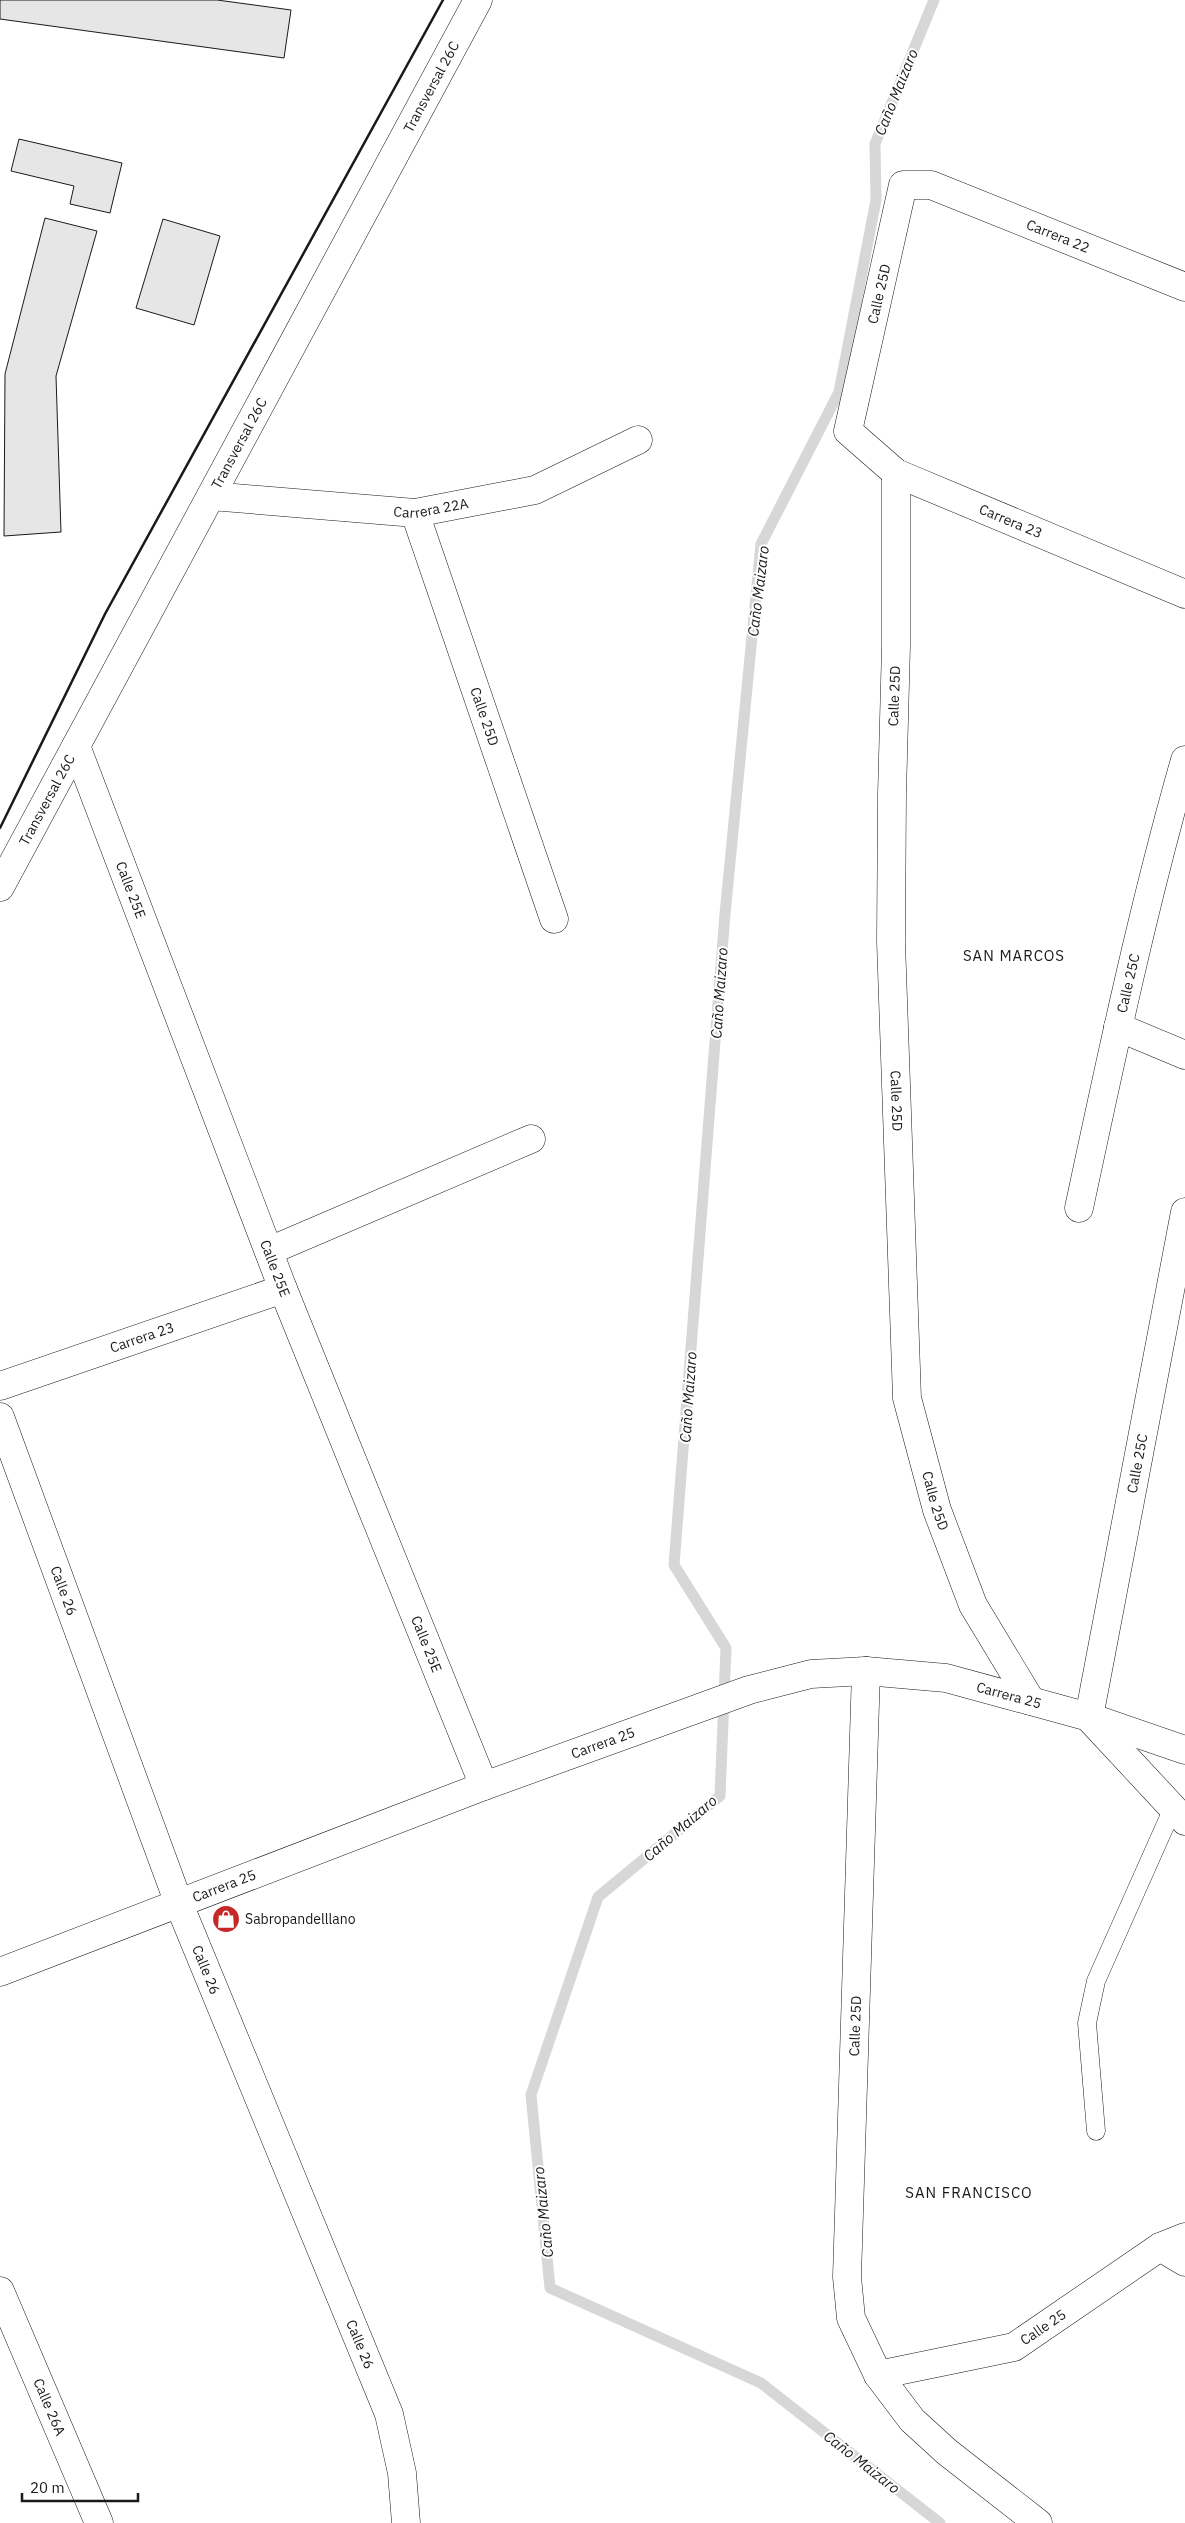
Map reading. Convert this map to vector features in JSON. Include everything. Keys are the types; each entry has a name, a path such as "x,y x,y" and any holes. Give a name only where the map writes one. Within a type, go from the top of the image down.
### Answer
{"street":[{"name":"Transversal 26C","path":"0,887 478,0"},
{"name":"Calle 25D","path":"848,431 903,185 931,185"},
{"name":"Carrera 22","path":"931,185 1185,287"},
{"name":"Carrera 23","path":"848,431 896,472 1185,594"},
{"name":"Carrera 22A","path":"211,496 415,513 535,490 638,440"},
{"name":"Calle 25D","path":"896,472 896,646 891,942 907,1398 937,1510 973,1605 1031,1701"},
{"name":"Calle 25D","path":"415,513 554,919"},
{"name":"Calle 25E","path":"76,746 283,1289 484,1786"},
{"name":"Calle 25C","path":"1079,1208 1118,1027 1169,816 1185,760"},
{"path":"1118,1027 1185,1056"},
{"path":"269,1250 531,1139"},
{"name":"Calle 25C","path":"1089,1717 1185,1212"},
{"name":"Carrera 23","path":"0,1386 283,1289"},
{"name":"Calle 26","path":"0,1416 179,1904 388,2414 402,2473 406,2523"},
{"name":"Calle 25D","path":"866,1671 847,2276 850,2318 878,2375"},
{"name":"Carrera 25","path":"0,1972 484,1786 749,1690 811,1674 866,1671 946,1678 1089,1717 1185,1750"},
{"path":"1089,1717 1179,1814"},
{"name":"Calle 25","path":"878,2375 1014,2347 1160,2246 1185,2237"},
{"path":"1160,2246 1185,2262"},
{"name":"Calle 26A","path":"0,2291 99,2523"},
{"path":"878,2375 912,2420 947,2452 1038,2523"}],"lane":[{"path":"1096,2131 1087,2023 1096,1981 1179,1814"}],"building":[{"path":"0,0 217,0 291,10 284,58 0,19"},
{"path":"19,139 122,163 110,213 70,204 74,186 11,171"},
{"path":"45,218 97,231 56,376 61,532 4,536 5,374"},
{"path":"163,219 220,236 194,325 136,308"}],"waterway":[{"name":"Caño Maizaro","path":"934,0 875,144 876,200 839,392 761,544 725,914 674,1565 726,1648 720,1796 598,1897 531,2095 550,2288 761,2383 940,2523"}],"wall":[{"path":"0,828 105,614 443,0"}],"place":[{"name":"Sabropandelllano","path":"226,1919"}],"district":[{"name":"SAN MARCOS","path":"1014,955"},
{"name":"SAN FRANCISCO","path":"969,2192"}]}
